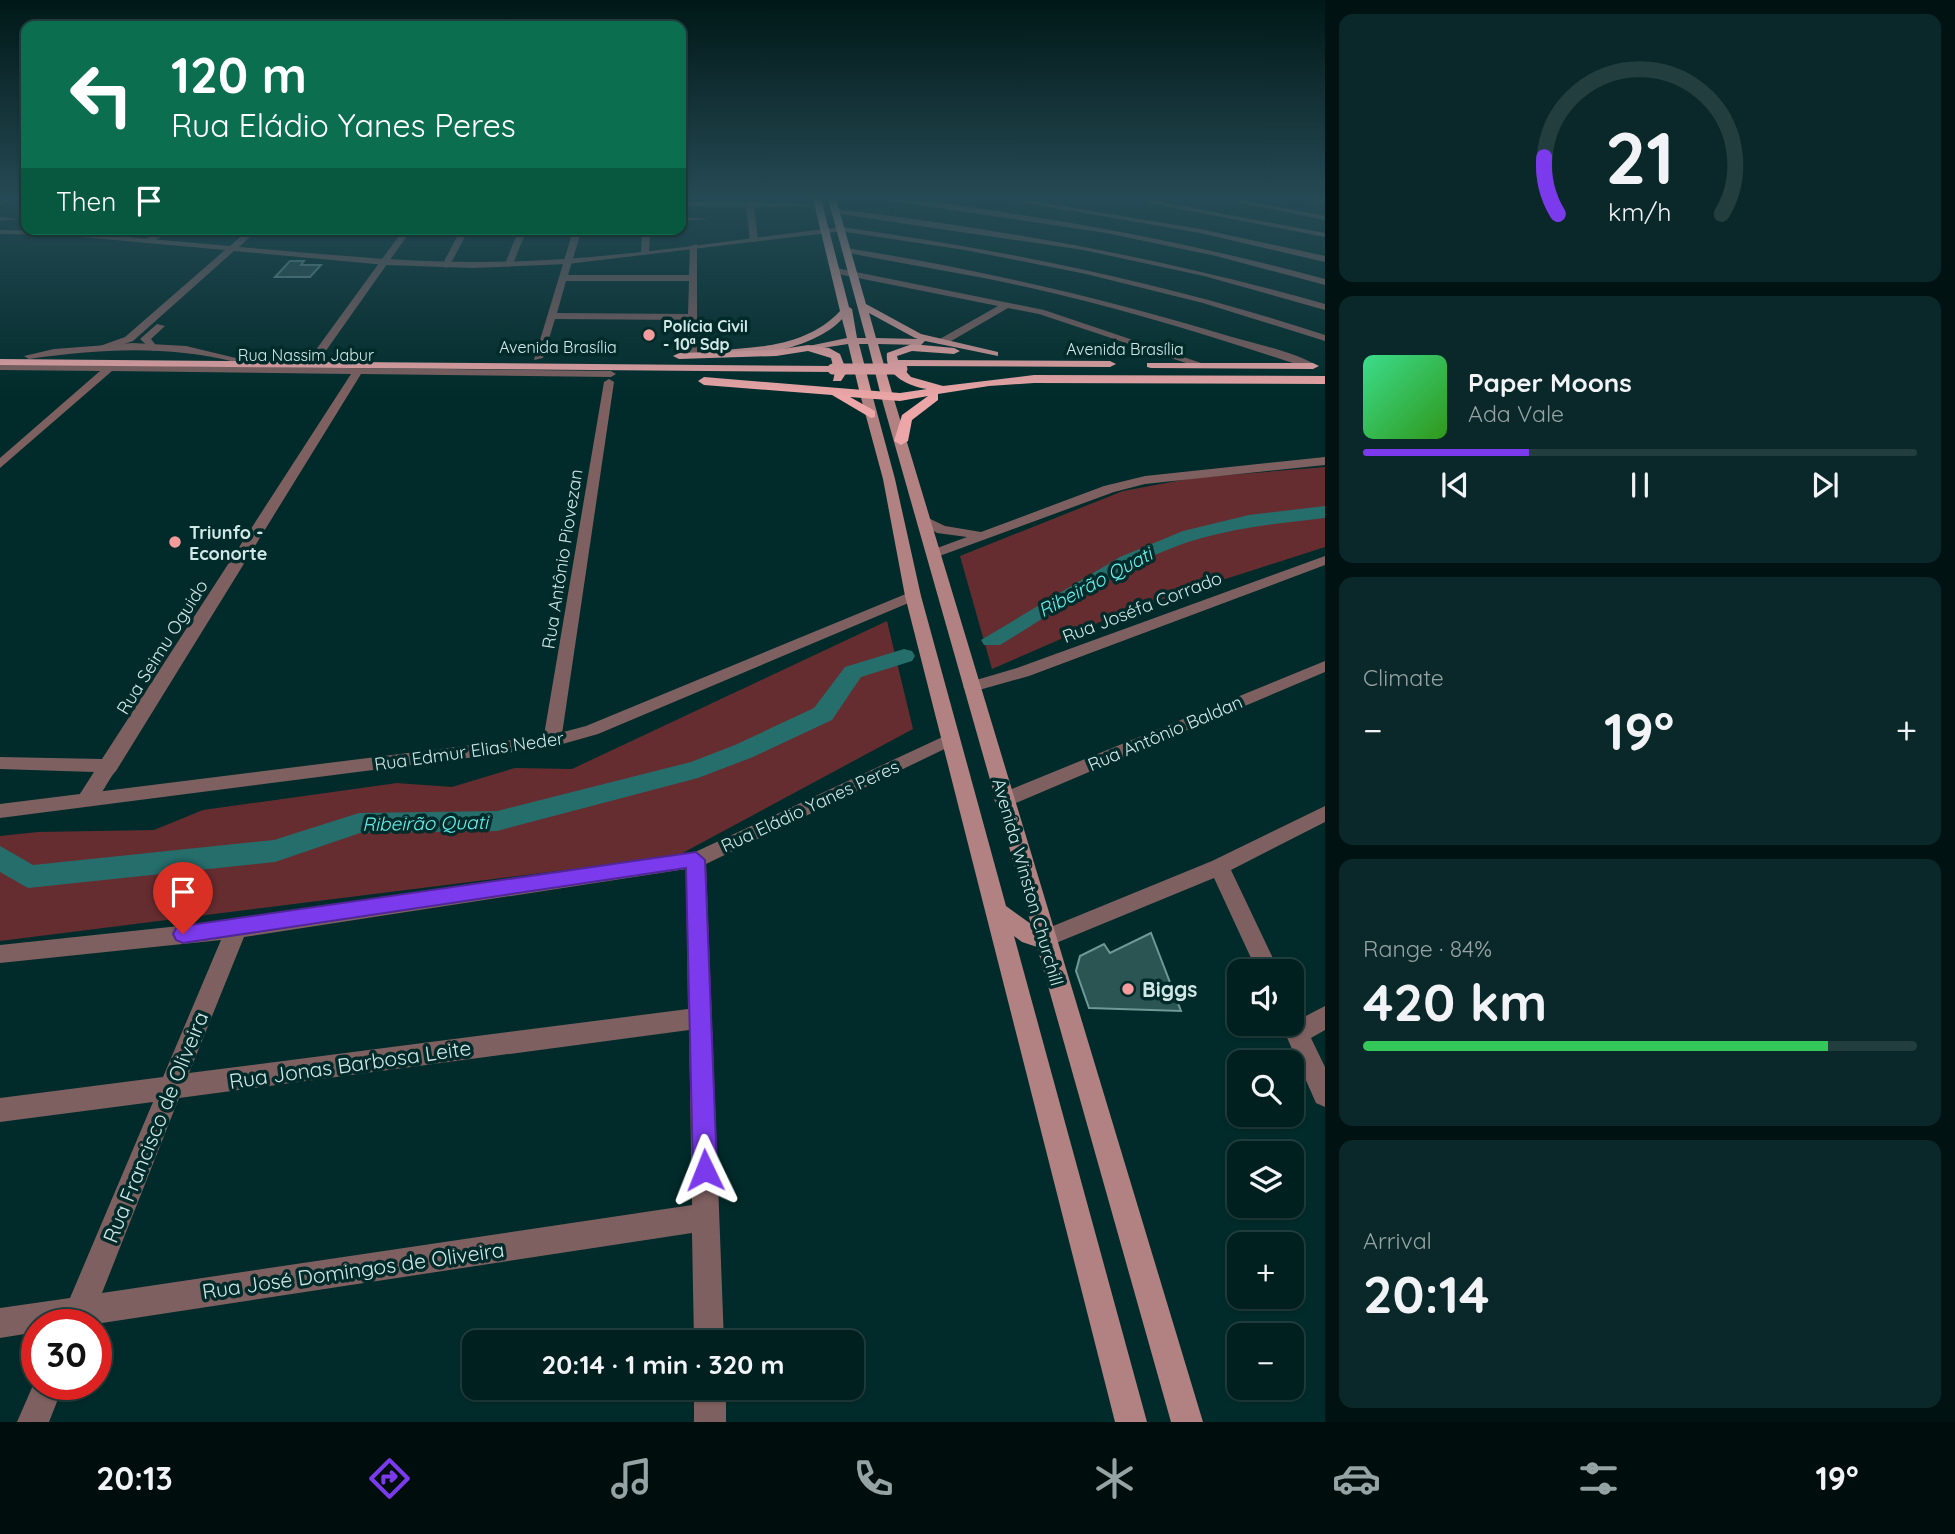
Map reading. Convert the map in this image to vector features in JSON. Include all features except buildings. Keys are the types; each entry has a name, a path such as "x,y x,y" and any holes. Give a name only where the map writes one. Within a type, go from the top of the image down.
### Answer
{"highway":[{"path":"384,361 537,366 696,355 776,353 808,348 836,356 841,375 817,382 731,382"},
{"path":"1127,365 909,349 896,351 891,355 898,374 910,382 933,386 1034,379 1325,380"},
{"name":"Avenida Brasília","path":"0,355 832,366"},
{"path":"110,368 161,363"},
{"name":"Avenida Brasília","path":"0,364 1202,365 1312,366 1325,369"},
{"path":"537,366 610,378 628,376 820,389 875,401"},
{"name":"Avenida Brasília","path":"901,366 1325,369"},
{"path":"1184,370 1280,379"},
{"path":"820,389 852,401 875,401 919,396 969,385"},
{"path":"901,441 906,418 917,407 954,388"}],"main road":[{"name":"Avenida Winston Churchill","path":"835,265 852,341 875,401 901,441 1187,1422"},
{"name":"Avenida Winston Churchill","path":"851,265 870,341 875,401 913,596 999,913 1131,1422"},
{"path":"861,304 905,331 994,354"},
{"path":"696,355 755,350 803,340 833,326 846,309"},
{"path":"808,348 852,341 942,342"},
{"path":"999,913 1030,936 1044,939"}],"street":[{"path":"104,348 129,339 219,265"},
{"path":"129,339 145,339 222,265"},
{"path":"314,360 384,265"},
{"path":"537,366 566,265"},
{"path":"693,265 692,317 696,355"},
{"path":"948,265 1139,310 1312,366"},
{"path":"1065,265 1228,306 1323,336"},
{"path":"1167,265 1325,307"},
{"path":"1253,265 1325,282"},
{"path":"836,271 1008,304 1127,338 1202,365"},
{"path":"562,278 693,278"},
{"path":"942,342 1008,304"},
{"path":"552,316 692,317"},
{"path":"145,339 153,348"},
{"path":"29,356 104,348 153,348 198,349 235,359"},
{"name":"Rua Nassim Jabur","path":"0,364 358,371 537,366"},
{"path":"0,464 110,368"},
{"name":"Rua Seimu Oguido","path":"86,800 358,371"},
{"name":"Rua Antônio Piovezan","path":"552,741 610,378"},
{"path":"934,554 1109,489 1146,480 1325,461"},
{"path":"924,520 942,530 984,534"},
{"name":"Rua Joséfa Corrado","path":"972,688 1023,672 1325,560"},
{"name":"Rua Edmur Elias Neder","path":"0,811 552,741 592,730 913,596"},
{"name":"Rua Antônio Baldan","path":"1004,800 1325,666"},
{"name":"Rua Eládio Yanes Peres","path":"0,954 236,929 696,860 951,739"},
{"path":"0,763 109,766"},
{"path":"1044,939 1219,867 1325,813"},
{"path":"696,860 709,1330"},
{"path":"1219,867 1262,959"},
{"name":"Rua Francisco de Oliveira","path":"81,1309 236,929"},
{"path":"1304,1024 1325,1017"},
{"name":"Rua Jonas Barbosa Leite","path":"0,1110 699,1018"},
{"path":"1298,1036 1325,1095"},
{"name":"Rua José Domingos de Oliveira","path":"112,1312 707,1217"},
{"name":"Rua José Domingos de Oliveira","path":"0,1323 21,1322"},
{"path":"33,1422 42,1400"},
{"path":"709,1400 710,1422"}],"shaded area":[{"path":"1325,467 1325,547 1123,612 992,669 960,556 1123,491 1193,478"},
{"path":"887,621 913,729 677,856 0,941 0,836 38,832 154,830 203,810 397,783 452,787 515,768 572,769"}],"waterway":[{"name":"Ribeirão Quati","path":"992,640 1127,561 1190,535 1249,521 1325,512"},
{"name":"Ribeirão Quati","path":"0,857 28,877 275,851 359,823 497,821 698,769 744,751 823,714 853,672 904,656"}],"place":[{"name":"Polícia Civil - 10ª Sdp","path":"649,335"},
{"name":"Triunfo - Econorte","path":"175,542"},
{"name":"Biggs","path":"1128,989"}],"route":[{"path":"183,934 236,929 696,860 705,1170"}]}
